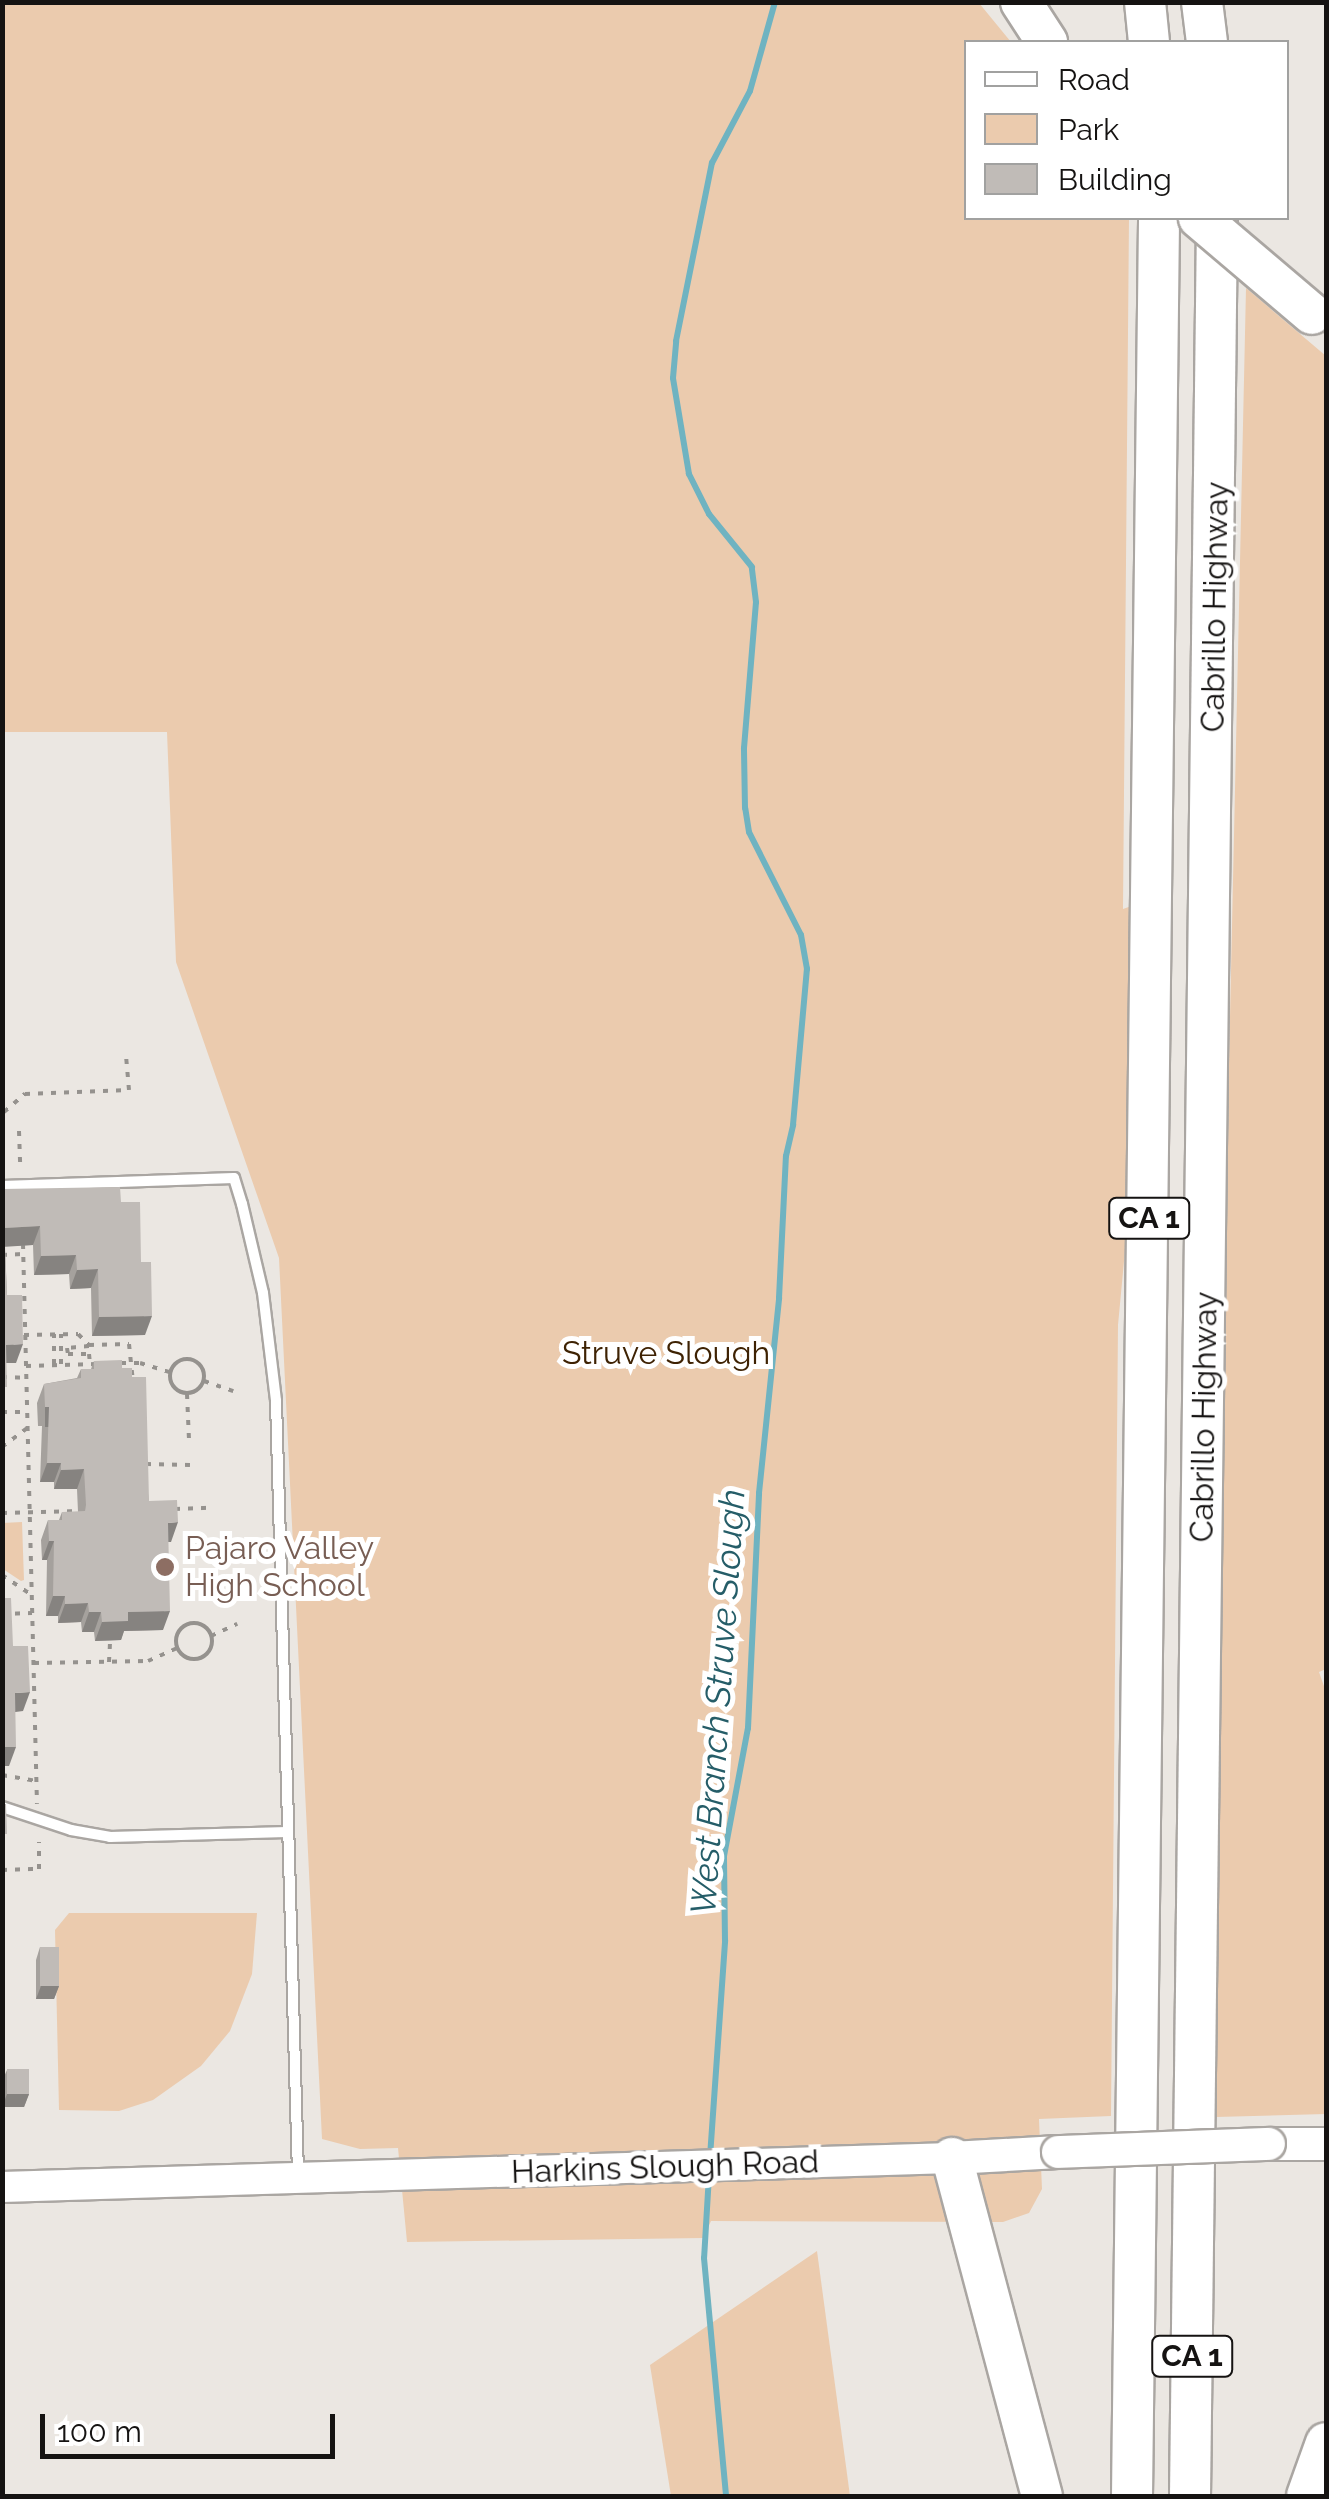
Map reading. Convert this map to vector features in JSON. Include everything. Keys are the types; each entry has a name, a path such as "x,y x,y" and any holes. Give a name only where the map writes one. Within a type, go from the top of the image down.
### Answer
{"highway":[{"path":"1021,2 1046,40"},
{"path":"1144,2 1148,40"},
{"path":"1202,2 1207,40"},
{"name":"Cabrillo Highway","path":"1132,2496 1160,220"},
{"path":"1201,220 1319,320"},
{"name":"Cabrillo Highway","path":"1190,2496 1217,220"},
{"path":"952,2158 1042,2496"},
{"path":"1306,2496 1326,2443"}],"main road":[{"name":"Harkins Slough Road","path":"952,2158 1326,2144"}],"street":[{"name":"Harkins Slough Road","path":"2,2187 952,2158"}],"lane":[{"path":"2,1186 234,1178 263,1293 274,1386 298,2180"},
{"path":"2,1806 71,1830 110,1837 287,1832"}],"path":[{"path":"4,1112 25,1094 129,1090 126,1058"},
{"path":"19,1131 20,1165"},
{"path":"23,1235 37,1804"},
{"path":"2,1254 23,1254"},
{"path":"13,1302 24,1303"},
{"path":"24,1334 78,1334 90,1346"},
{"path":"58,1334 58,1365"},
{"path":"90,1364 89,1354 68,1354 67,1348 130,1344 135,1396"},
{"path":"190,1360 203,1370 204,1381 198,1390 187,1394 172,1386 170,1372 179,1361 190,1360"},
{"path":"115,1363 170,1372"},
{"path":"25,1366 99,1364 101,1380"},
{"path":"2,1378 25,1378"},
{"path":"204,1381 233,1392"},
{"path":"187,1394 189,1439"},
{"path":"2,1412 26,1412"},
{"path":"2,1447 27,1428"},
{"path":"141,1464 190,1465"},
{"path":"158,1509 210,1508"},
{"path":"2,1513 85,1511"},
{"path":"2,1575 32,1595"},
{"path":"2,1614 32,1613"},
{"path":"189,1624 204,1627 211,1636 210,1648 202,1657 185,1656 177,1648 176,1636 189,1624"},
{"path":"211,1636 236,1624"},
{"path":"109,1662 110,1641"},
{"path":"34,1663 148,1660 177,1648"},
{"path":"2,1776 36,1781"},
{"path":"2,1870 39,1869 39,1842"}],"green space":[{"name":"Struve Slough","path":"2,3 979,3 1009,40 964,40 964,220 1129,220 1123,909 1151,899 1146,1028 1118,1325 1111,2116 1039,2119 1042,2189 1029,2213 1003,2222 711,2221 703,2238 407,2242 398,2148 360,2149 322,2139 279,1258 176,962 167,732 3,732"},
{"path":"1246,288 1326,356 1326,1669 1319,1672 1326,1692 1326,2114 1216,2117 1229,1063"},
{"path":"22,1522 21,1581 3,1569 2,1523"},
{"path":"69,1913 257,1913 252,1974 230,2031 201,2066 153,2100 119,2111 59,2110 55,1930"},
{"path":"817,2251 850,2496 671,2496 650,2365"}],"building":[{"path":"120,1187 121,1202 140,1202 141,1262 151,1262 152,1316 99,1317 98,1269 77,1270 76,1255 41,1256 40,1226 4,1228 7,1295 22,1295 23,1344 6,1345 7,1387 2,1387 2,1189"},
{"path":"122,1360 122,1368 132,1368 132,1377 146,1377 149,1501 177,1500 178,1522 168,1523 170,1611 128,1612 128,1621 102,1622 101,1612 89,1612 88,1603 65,1604 65,1596 53,1596 54,1541 49,1541 48,1520 62,1520 62,1512 85,1511 86,1505 84,1469 61,1470 61,1463 47,1463 49,1407 45,1407 44,1384 81,1378 81,1369 94,1369 94,1361"},
{"path":"2,1598 11,1598 13,1646 28,1646 30,1692 15,1693 16,1747 2,1747"},
{"path":"2,1804 6,1804 7,1834 2,1834"},
{"path":"40,1947 59,1947 59,1986 40,1986"},
{"path":"7,2069 29,2069 29,2094 7,2094"}],"waterway":[{"name":"West Branch Struve Slough","path":"710,2157 725,1941 724,1856 748,1728 759,1493 779,1298 786,1156 793,1125 807,969 801,935 749,832 745,808 744,748 756,602 752,567 709,514 689,474 673,378 676,341 712,163 750,91 775,2"},
{"name":"West Branch Struve Slough","path":"709,2175 704,2258 726,2496"}],"place":[{"name":"Pajaro Valley High School","path":"165,1567"}]}
